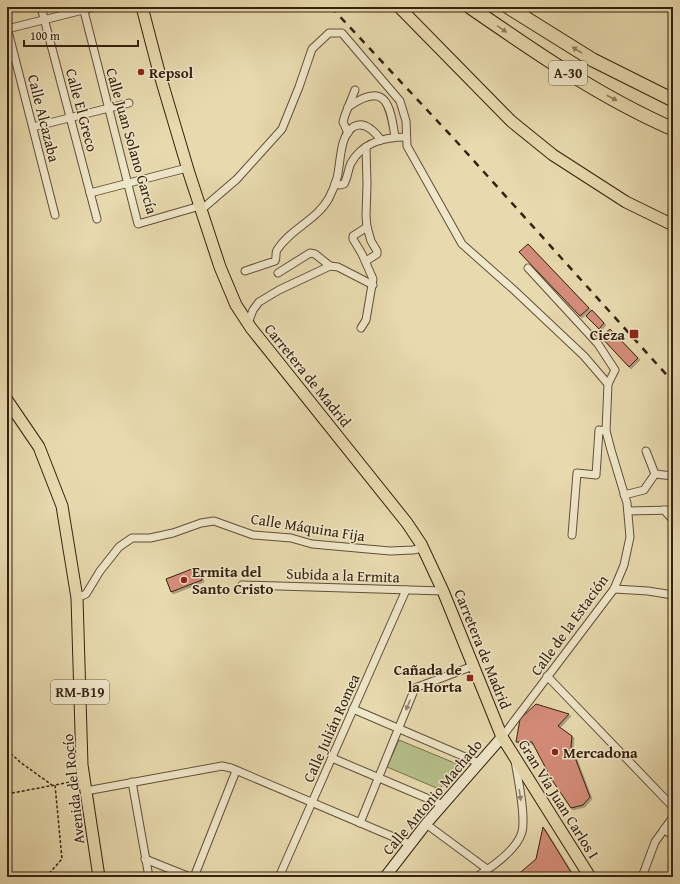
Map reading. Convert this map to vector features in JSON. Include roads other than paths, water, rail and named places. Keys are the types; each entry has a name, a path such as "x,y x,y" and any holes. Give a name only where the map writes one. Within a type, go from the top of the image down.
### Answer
{"highway":[{"name":"A-30","path":"470,7 571,75 655,120 673,128"},
{"name":"A-30","path":"508,7 593,60 673,100"}],"main road":[{"name":"Carretera de Madrid","path":"142,7 187,168 220,267 236,305 248,323 407,522 423,548 443,591 502,737"},
{"path":"398,7 511,121 554,155 626,202 673,225"},
{"name":"Avenida del Rocío","path":"7,400 39,447 62,506 77,598 82,765 99,877"},
{"name":"Gran Vía Juan Carlos I","path":"502,737 590,877"},
{"name":"Calle Antonio Machado","path":"385,877 426,824 502,737"}],"street":[{"name":"Calle El Greco","path":"41,7 97,219"},
{"path":"7,28 44,20 83,8 95,7"},
{"name":"Calle Juan Solano García","path":"83,8 138,224 200,208"},
{"name":"Calle Alcazaba","path":"7,28 55,215"},
{"path":"200,208 237,179 282,129 312,49 329,33 342,33 400,101 406,122 406,146 462,244 514,290 584,356 608,384"},
{"path":"348,133 343,122 354,90"},
{"path":"348,106 361,98 373,95 381,97 387,103 392,116 394,137"},
{"path":"33,127 129,103"},
{"path":"245,271 275,261 275,253 277,249 288,237 321,209 329,198 336,182 343,144 348,133 353,128 357,125 363,125 374,131 381,140"},
{"path":"336,182 340,185 344,184 347,180 350,164 366,147 381,140 394,137 406,137"},
{"path":"366,147 367,227 371,241 377,251 377,254 366,261"},
{"path":"90,193 187,168"},
{"path":"360,328 366,320 373,278 366,261 353,239 353,236 367,227"},
{"path":"278,273 310,254 315,254 330,266 338,267 373,285"},
{"path":"248,323 253,310 259,302 279,290 330,266"},
{"name":"Calle de la Estación","path":"502,737 614,589 624,565 630,537 628,511 606,431 608,384 615,370 598,344 528,268"},
{"path":"572,535 577,473 596,475 600,430 606,431"},
{"path":"646,450 655,474"},
{"path":"624,494 644,490 655,474"},
{"path":"655,474 673,476"},
{"path":"664,510 673,520"},
{"path":"628,511 673,510"},
{"name":"Calle Máquina Fija","path":"77,598 86,594 100,571 119,547 132,538 150,538 214,521 253,535 291,538 312,544 390,551 423,548"},
{"name":"Subida a la Ermita","path":"242,584 443,591"},
{"path":"614,589 648,591 673,595"},
{"name":"Calle Julián Romea","path":"279,877 406,590"},
{"path":"360,823 415,688 474,666"},
{"path":"547,676 673,808"},
{"path":"353,709 479,763"},
{"path":"476,877 511,850 522,831 523,818 514,757"},
{"path":"332,758 443,805"},
{"path":"85,785 132,782 222,766 236,770 410,844"},
{"path":"194,877 236,770"},
{"path":"132,782 148,877"},
{"path":"642,877 655,842 673,817"},
{"path":"426,824 487,869"},
{"path":"664,829 673,836"},
{"path":"145,859 190,877"}],"railway":[{"path":"331,7 456,141 673,382"}],"place":[{"name":"Repsol","path":"141,72"},
{"name":"Cieza","path":"634,334"},
{"name":"Ermita del Santo Cristo","path":"184,580"},
{"name":"Cañada de la Horta","path":"470,678"},
{"name":"Mercadona","path":"555,752"}]}
